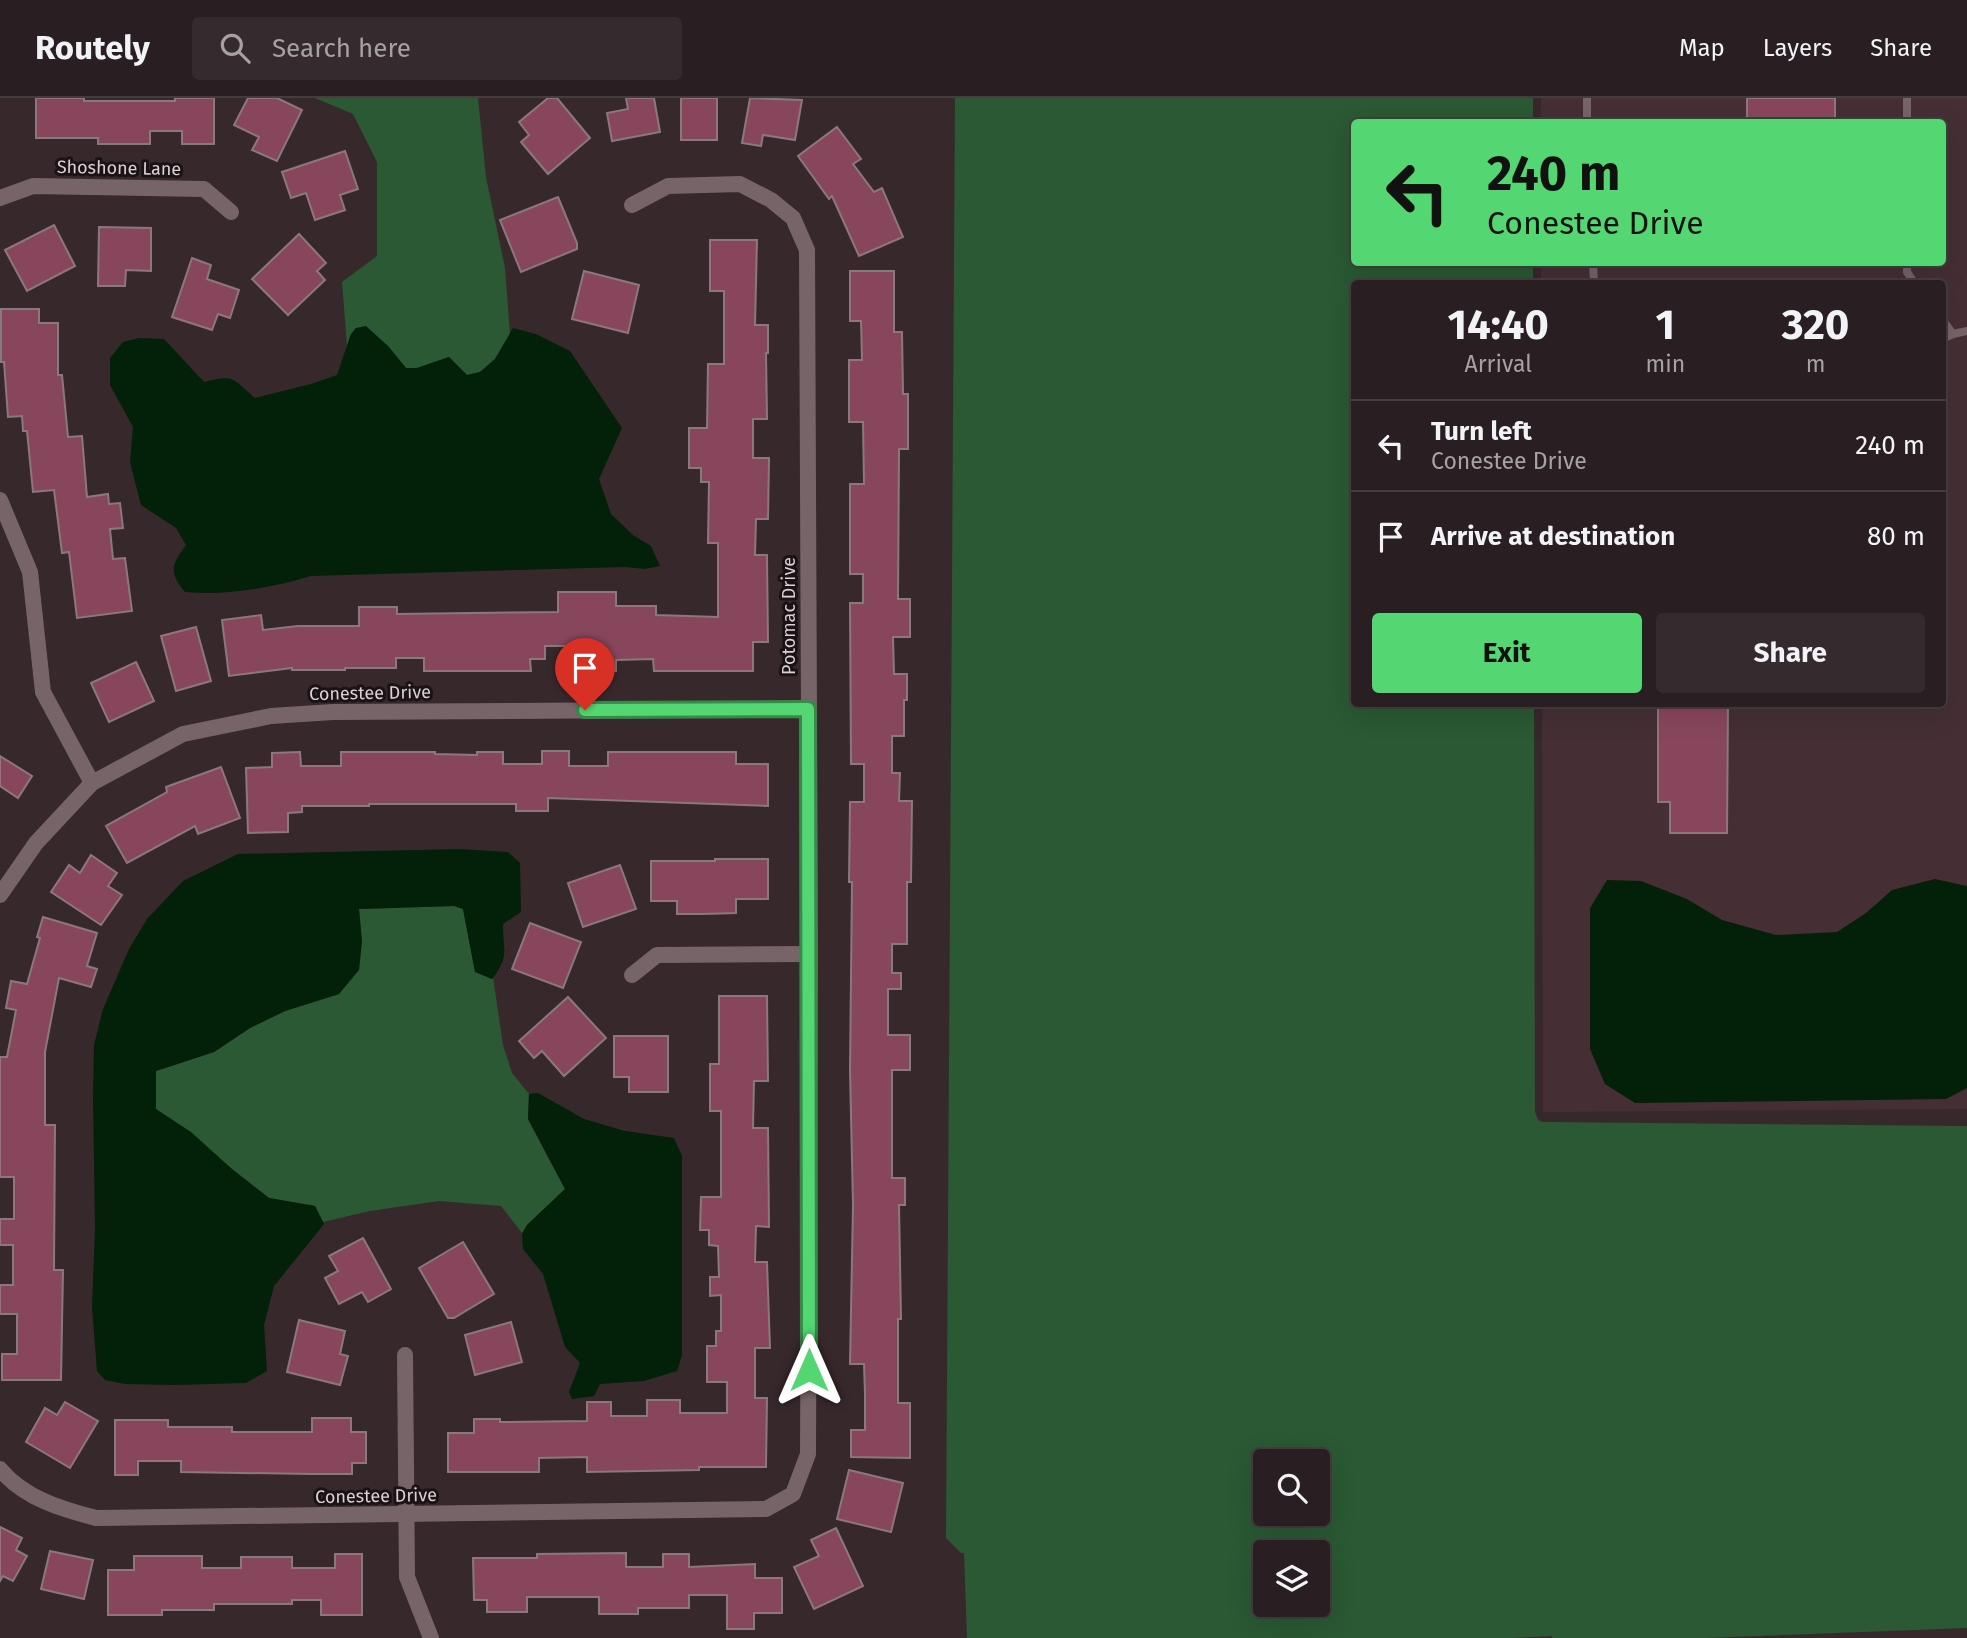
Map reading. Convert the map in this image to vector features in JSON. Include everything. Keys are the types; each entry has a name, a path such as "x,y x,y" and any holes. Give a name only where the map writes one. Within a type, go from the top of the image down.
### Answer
{"street":[{"name":"Potomac Drive","path":"632,205 668,186 740,184 771,200 793,218 807,250 810,954 808,1454 793,1494 766,1509"},
{"name":"Shoshone Lane","path":"0,198 33,186 204,189 231,212"},
{"path":"0,500 30,572 43,692 92,783"},
{"name":"Conestee Drive","path":"0,895 36,843 92,783 183,734 271,716 333,712 808,709"},
{"path":"632,975 657,955 810,954"},
{"path":"405,1354 407,1577 431,1638"},
{"name":"Conestee Drive","path":"0,1469 11,1483 54,1507 96,1518 766,1509"}],"lane":[{"path":"1587,98 1587,119"},
{"path":"1906,98 1907,119"},
{"path":"1946,324 1953,334"},
{"path":"1946,337 1967,331"}],"shaded area":[{"path":"315,98 478,98 486,177 505,268 510,334 495,359 480,372 467,375 449,357 417,368 406,368 388,346 351,334 347,346 342,282 377,256 377,162 353,114"},
{"path":"955,98 1533,98 1533,119 1351,119 1351,266 1533,266 1533,280 1351,280 1351,707 1534,707 1535,1112 1538,1120 1967,1126 1967,1628 1706,1638 967,1638 964,1553 946,1538"},
{"path":"1541,98 1967,98 1967,1109 1543,1112 1542,707 1946,707 1946,280 1541,280 1541,266 1946,266 1946,119 1541,119"},
{"path":"366,326 388,346 406,368 417,368 449,357 467,375 480,372 495,359 513,328 536,334 570,351 622,428 599,479 611,514 633,535 651,546 660,566 645,569 626,567 311,576 248,590 185,592 176,579 174,568 186,545 176,528 141,505 130,462 133,427 110,385 110,358 123,342 139,338 164,339 204,382 228,378 255,398 337,375 351,334 356,328"},
{"path":"459,849 508,852 520,863 521,912 503,924 503,959 492,979 475,972 463,909 454,906 359,909 362,942 359,970 339,994 285,1011 250,1028 214,1052 156,1071 156,1109 191,1132 269,1198 315,1206 324,1224 274,1286 264,1325 267,1371 246,1383 125,1384 105,1380 97,1371 92,1307 95,1229 94,1045 103,1009 129,949 147,919 183,881 238,854"},
{"path":"1935,879 1967,886 1967,1088 1946,1099 1635,1103 1605,1084 1590,1049 1590,908 1607,880 1641,881 1687,899 1722,920 1776,935 1837,932 1866,913 1892,890"},
{"path":"454,906 463,909 475,971 492,979 493,977 503,1045 512,1073 529,1094 528,1119 565,1189 522,1233 501,1206 439,1201 370,1211 323,1222 315,1206 269,1198 156,1109 156,1071 214,1052 250,1028 285,1011 339,994 362,942 359,909"},
{"path":"538,1093 584,1119 625,1131 674,1138 682,1156 682,1355 677,1371 644,1381 600,1384 594,1396 572,1399 569,1392 580,1363 565,1347 543,1274 523,1249 522,1234 527,1225 565,1189 528,1119 529,1094"}],"building":[{"path":"36,98 175,101 175,98 214,98 214,144 182,144 182,131 150,131 150,144 98,144 98,138 36,138"},
{"path":"248,98 277,98 302,110 277,161 252,150 259,137 234,125"},
{"path":"548,98 557,98 590,138 548,174 521,142 529,135 519,122"},
{"path":"626,98 654,98 660,132 612,141 607,113 628,109"},
{"path":"681,98 717,98 717,140 681,140"},
{"path":"750,98 802,100 795,140 763,135 761,146 742,143"},
{"path":"1747,98 1835,98 1835,119 1747,119"},
{"path":"837,127 861,159 853,164 874,192 882,188 903,237 859,256 832,196 829,199 798,156"},
{"path":"345,151 358,189 340,195 345,210 315,220 306,193 291,198 282,172"},
{"path":"558,197 577,249 521,272 500,220"},
{"path":"54,225 75,266 27,291 5,250"},
{"path":"99,227 151,228 151,271 126,270 125,286 98,286"},
{"path":"299,234 326,263 317,271 325,280 288,315 252,279"},
{"path":"710,240 757,240 755,325 768,325 767,419 753,419 753,458 769,458 768,519 756,519 755,555 767,555 768,642 753,642 753,671 654,671 653,659 616,660 616,671 587,671 587,646 545,646 545,659 530,659 531,671 424,671 424,658 396,658 396,668 292,668 229,676 222,620 261,615 263,630 298,626 359,626 359,607 397,607 397,614 558,612 558,592 616,592 616,606 656,606 656,615 718,617 718,543 708,543 709,482 701,482 701,468 689,468 689,428 707,428 708,364 724,364 724,291 710,291"},
{"path":"192,258 211,265 207,279 239,290 230,318 218,314 212,330 172,317"},
{"path":"584,271 639,285 628,333 572,319"},
{"path":"850,271 894,271 894,332 902,332 903,394 908,394 908,449 899,449 898,599 910,599 910,637 893,637 894,674 907,674 907,700 904,700 904,736 892,736 892,773 900,773 899,801 912,801 911,882 907,882 907,944 892,944 892,973 901,973 901,989 888,989 888,1035 910,1035 910,1070 892,1070 892,1178 905,1178 905,1205 899,1205 901,1319 898,1319 898,1403 910,1403 910,1458 851,1457 851,1430 865,1430 865,1394 864,1364 850,1364 853,1205 850,802 864,802 864,764 851,764 850,603 863,603 863,574 850,574 850,484 864,484 863,422 849,422 849,360 862,360 861,321 850,321"},
{"path":"1,309 39,309 39,323 58,323 58,375 62,375 68,437 82,436 87,497 108,494 109,504 120,503 123,528 110,529 113,559 125,558 132,611 77,618 69,552 62,553 54,490 33,492 27,431 23,431 22,416 8,417 4,362 1,362"},
{"path":"196,627 211,681 176,691 161,636"},
{"path":"136,662 154,701 109,722 91,683"},
{"path":"1658,707 1728,707 1727,833 1670,833 1670,802 1658,802"},
{"path":"542,751 569,751 569,766 608,766 608,752 736,752 736,764 768,764 768,806 548,798 548,811 516,811 516,804 302,806 302,812 288,813 288,832 248,833 246,768 272,767 272,753 300,752 301,766 341,766 341,752 477,755 477,752 503,752 503,764 542,764"},
{"path":"0,756 32,776 18,798 0,786"},
{"path":"221,767 240,818 198,834 195,826 127,863 106,826 167,792 166,787"},
{"path":"91,855 117,873 108,886 122,895 101,925 51,892 69,865 80,873"},
{"path":"768,859 768,899 736,899 736,913 703,914 677,914 677,901 651,901 651,861"},
{"path":"620,865 636,909 583,927 568,883"},
{"path":"43,917 97,933 87,966 97,969 91,987 59,978 45,1052 45,1125 55,1125 54,1270 63,1270 61,1380 2,1380 2,1354 17,1354 17,1314 0,1314 0,1285 13,1285 13,1245 0,1245 0,1219 14,1219 14,1177 0,1177 0,1057 7,1057 16,1010 6,1008 11,981 27,984"},
{"path":"530,923 581,942 563,988 512,969"},
{"path":"719,996 767,996 768,1081 754,1081 753,1128 768,1128 769,1227 756,1226 755,1262 767,1262 770,1348 755,1348 755,1398 767,1398 766,1467 587,1472 587,1457 539,1458 539,1472 448,1472 448,1433 474,1433 474,1419 500,1419 500,1422 587,1421 587,1402 611,1402 611,1416 647,1416 647,1400 680,1400 680,1413 727,1413 727,1382 707,1382 707,1346 716,1346 716,1331 721,1331 721,1295 710,1296 710,1277 719,1277 718,1246 709,1245 709,1230 700,1230 701,1197 721,1197 721,1111 710,1111 710,1064 719,1064"},
{"path":"568,997 606,1038 564,1076 542,1051 534,1058 519,1041"},
{"path":"614,1036 668,1036 668,1092 629,1092 629,1077 614,1077"},
{"path":"363,1238 391,1289 368,1302 362,1292 339,1304 325,1278 338,1271 329,1256"},
{"path":"463,1242 494,1294 454,1318 448,1318 419,1268"},
{"path":"299,1320 345,1331 340,1354 348,1356 340,1385 287,1372"},
{"path":"511,1322 522,1362 475,1375 465,1335"},
{"path":"65,1402 98,1421 70,1468 26,1442 45,1408 57,1415"},
{"path":"312,1418 351,1418 351,1432 366,1432 366,1463 352,1463 352,1474 312,1474 181,1472 181,1461 138,1461 138,1475 115,1475 115,1420 168,1420 168,1427 232,1427 232,1432 312,1432"},
{"path":"849,1470 903,1483 891,1532 837,1519"},
{"path":"0,1527 22,1538 16,1550 27,1556 13,1581 3,1576 0,1581"},
{"path":"836,1528 863,1586 814,1609 794,1567 819,1556 811,1540"},
{"path":"50,1551 93,1560 84,1599 41,1589"},
{"path":"626,1553 626,1567 663,1567 663,1554 689,1554 689,1567 755,1564 755,1578 782,1578 782,1613 754,1613 754,1629 727,1629 727,1595 689,1595 689,1608 638,1608 638,1614 599,1614 599,1597 527,1597 527,1612 487,1612 487,1600 474,1600 473,1558"},
{"path":"335,1554 362,1554 362,1615 321,1615 321,1600 292,1600 292,1604 214,1604 214,1610 162,1610 162,1615 108,1615 108,1570 134,1570 134,1556 202,1556 202,1568 241,1568 241,1557 292,1557 292,1568 335,1568"}],"route":[{"path":"585,710 808,709 809,1370"}]}
